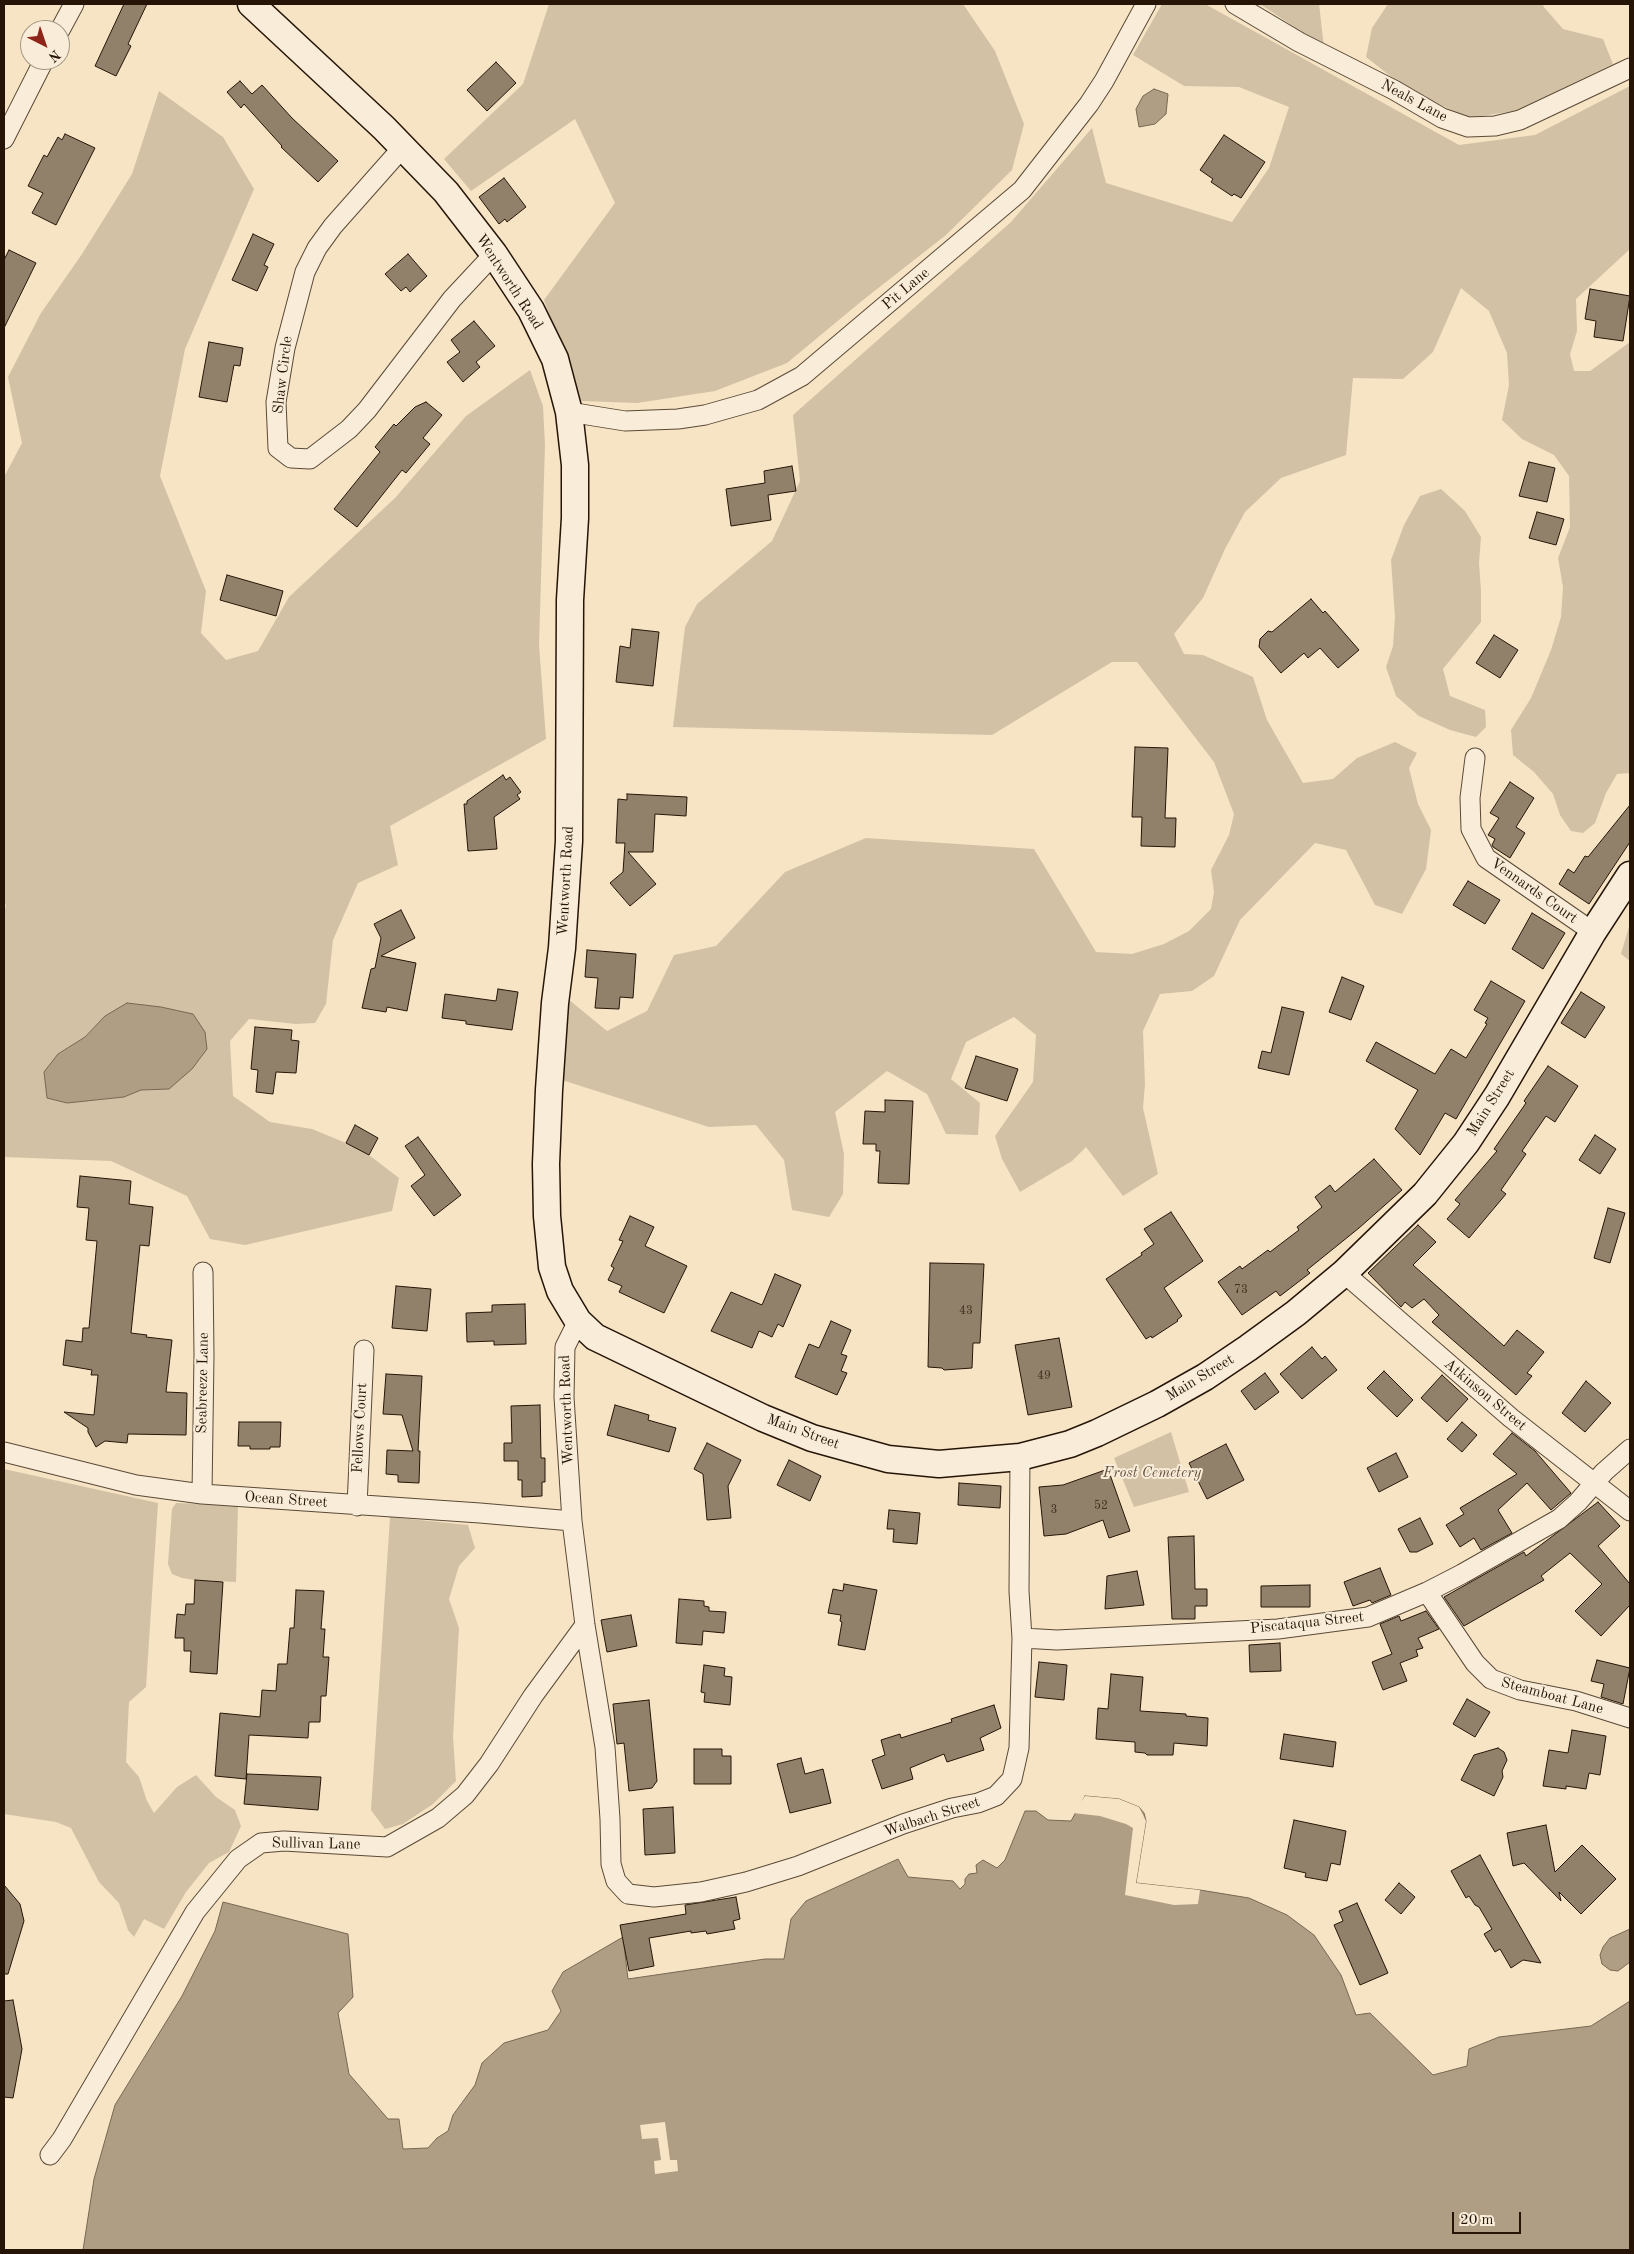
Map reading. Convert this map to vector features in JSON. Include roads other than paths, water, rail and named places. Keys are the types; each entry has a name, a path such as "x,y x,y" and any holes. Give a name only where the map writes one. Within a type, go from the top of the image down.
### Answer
{"main road":[{"name":"Wentworth Road","path":"250,4 403,147 446,192 494,254 531,310 555,359 570,412 575,500 570,600 569,841 562,948 555,1002 546,1164 547,1216 552,1267 560,1291 578,1321"},
{"name":"Main Street","path":"578,1321 595,1337 763,1418 838,1446 888,1459 913,1463 965,1463 1020,1457 1070,1444 1097,1433 1205,1377 1296,1313 1344,1273 1425,1194 1466,1143 1497,1096 1593,932 1630,875"}],"street":[{"path":"65,20 74,4"},
{"name":"Pit Lane","path":"570,412 625,421 650,422 696,416 758,400 802,376 1022,190 1090,104 1146,4"},
{"name":"Neals Lane","path":"1235,4 1299,42 1394,90 1442,118 1468,127 1494,126 1520,120 1630,68"},
{"path":"4,139 39,70"},
{"name":"Shaw Circle","path":"403,147 332,226 317,248 305,272 284,348 276,402 278,448 291,458 310,459 349,429 367,410 452,298 494,254"},
{"name":"Vennards Court","path":"1475,758 1470,798 1471,829 1486,858 1593,932"},
{"name":"Seabreeze Lane","path":"202,1272 204,1355 202,1494"},
{"name":"Atkinson Street","path":"1344,1273 1511,1418 1630,1511"},
{"name":"Wentworth Road","path":"578,1321 565,1347 564,1398 572,1521 585,1625 605,1747 611,1864"},
{"name":"Fellows Court","path":"357,1506 364,1350"},
{"name":"Piscataqua Street","path":"1022,1638 1057,1640 1132,1638 1234,1630 1278,1629 1368,1617 1427,1592 1558,1519 1578,1502 1594,1483 1630,1449"},
{"name":"Ocean Street","path":"4,1452 136,1486 202,1494 572,1521"},
{"name":"Walbach Street","path":"611,1864 616,1881 628,1894 654,1897 701,1892 746,1882 798,1866 903,1824 952,1808 978,1803 996,1796 1012,1779 1019,1748 1022,1638 1019,1591 1020,1457"},
{"name":"Steamboat Lane","path":"1427,1592 1475,1663 1491,1679 1520,1690 1576,1700 1630,1718"},
{"name":"Sullivan Lane","path":"50,2155 62,2139 195,1912 238,1859 261,1843 316,1842 387,1847 438,1818 464,1795 489,1764 533,1696 585,1625"}],"park label":[{"name":"Frost Cemetery","path":"1152,1473"}]}
